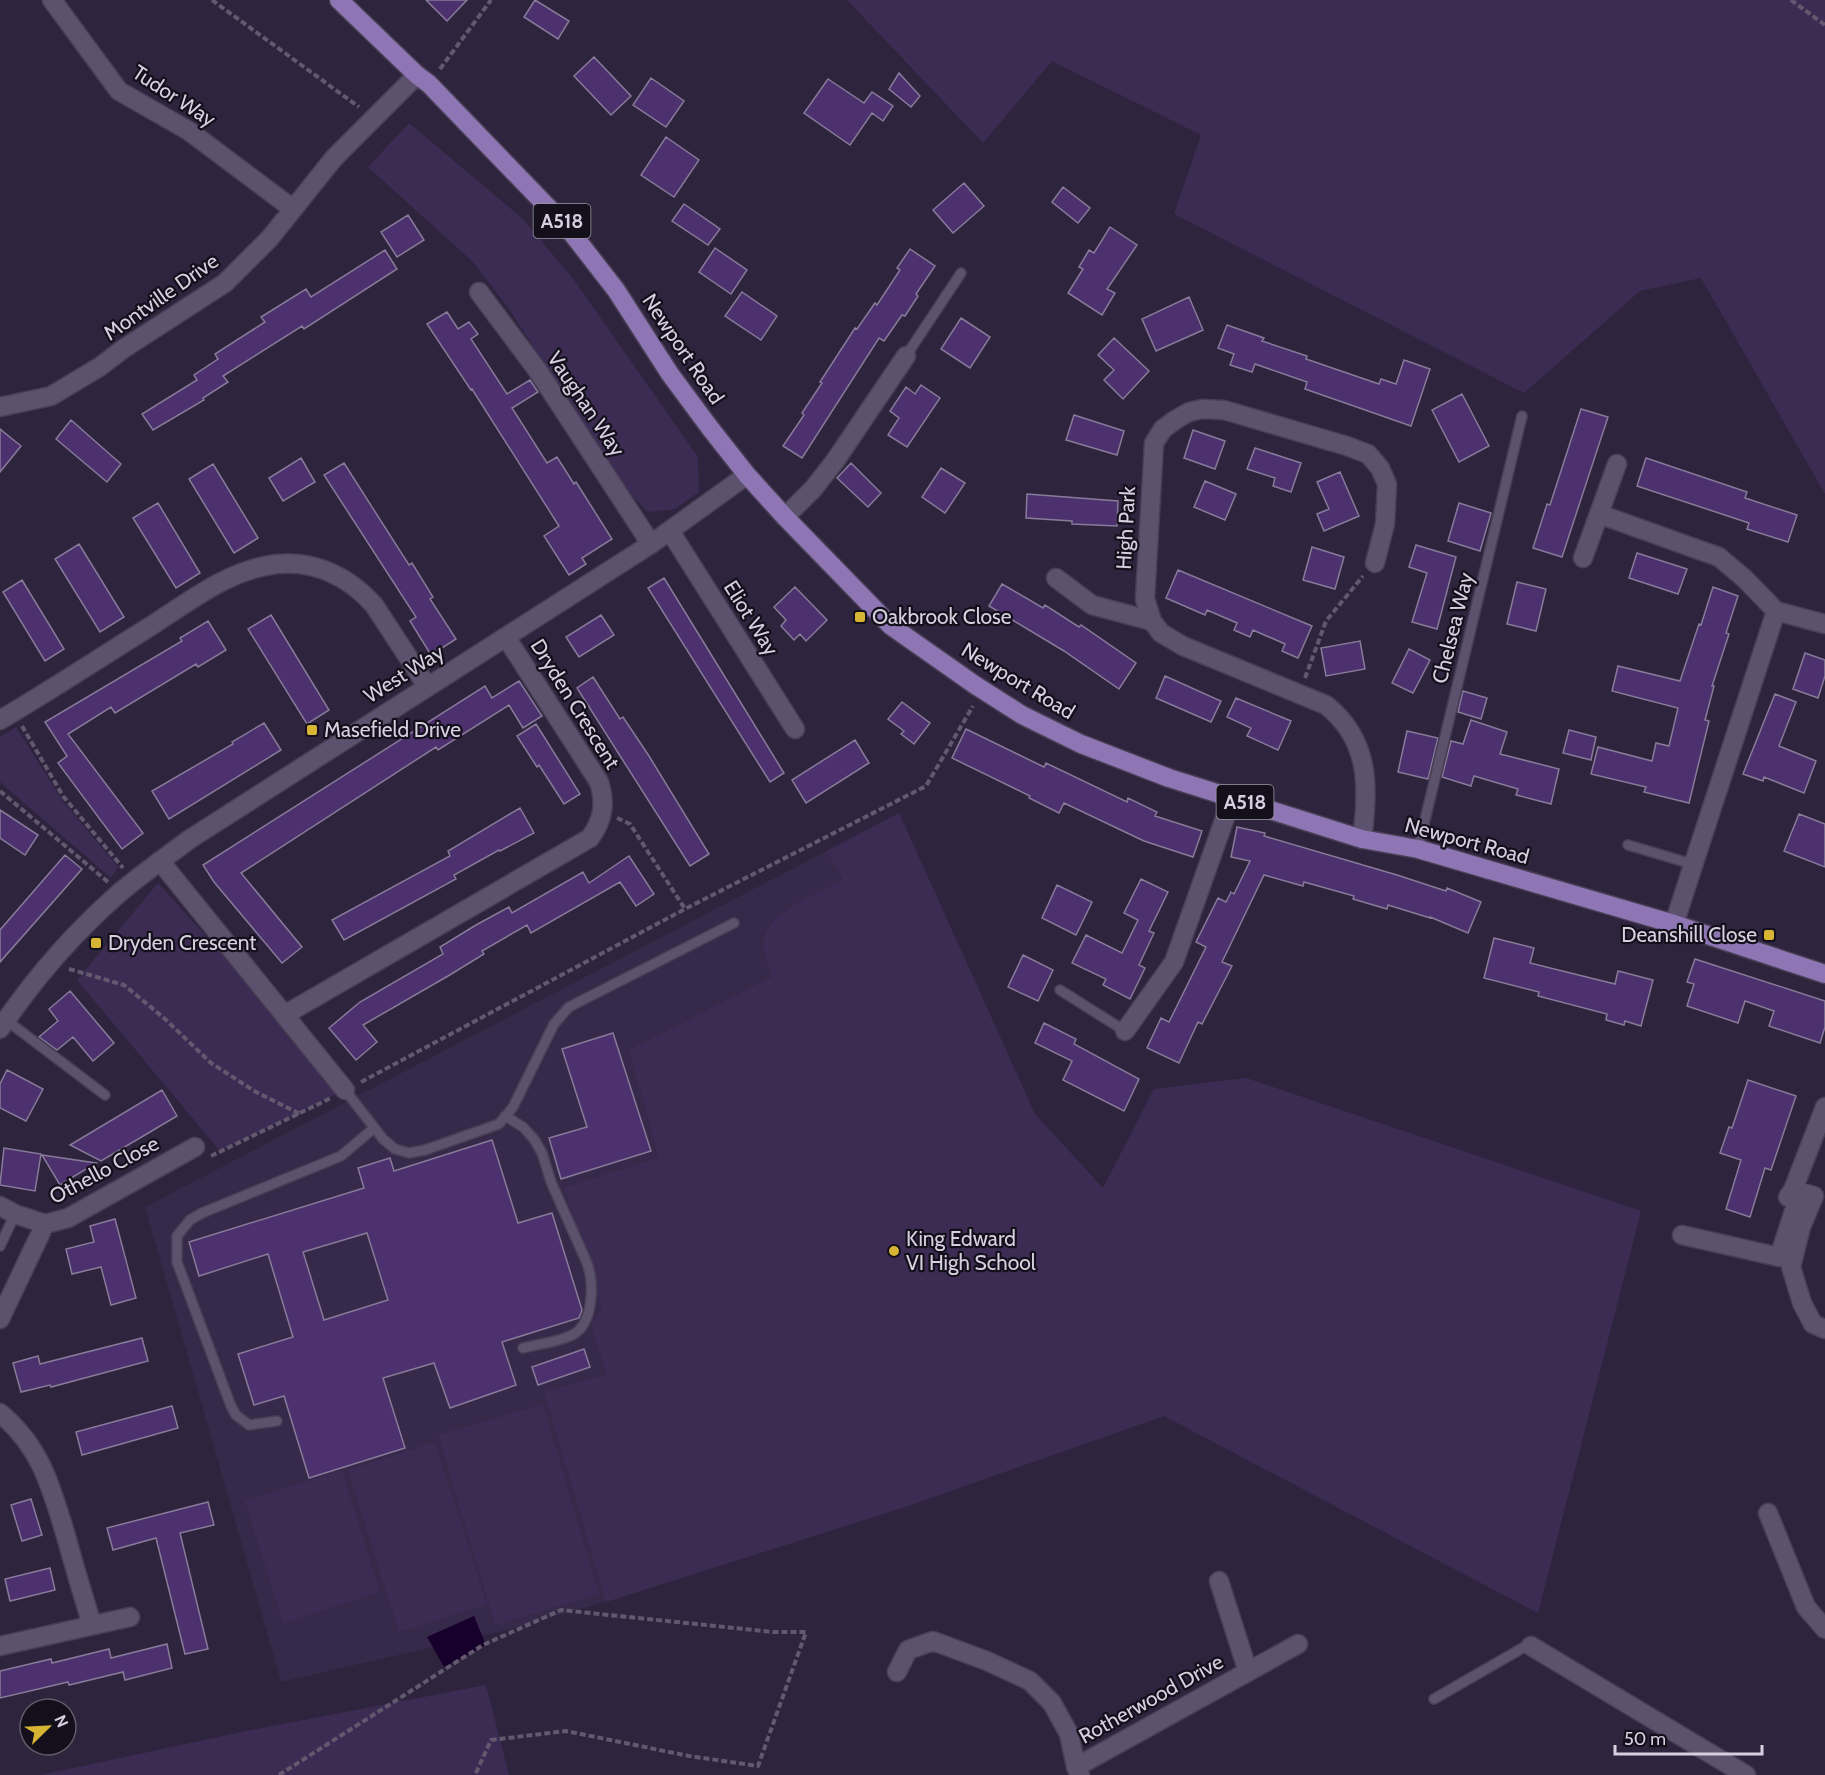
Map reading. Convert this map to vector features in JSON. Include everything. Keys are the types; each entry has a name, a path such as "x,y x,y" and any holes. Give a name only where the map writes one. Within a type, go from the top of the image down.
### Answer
{"highway":[{"name":"Newport Road","path":"339,0 423,80 567,227 616,290 670,374 747,475 785,517 891,626 975,685 1022,715 1092,748 1169,778 1362,839 1418,849 1674,924 1825,974"}],"street":[{"name":"Tudor Way","path":"52,0 119,91 189,131 292,209"},
{"name":"Montville Drive","path":"0,407 51,396 101,366 123,349 225,283 270,238 334,158 374,118 423,80"},
{"name":"Vaughan Way","path":"479,292 538,371 651,544"},
{"path":"785,517 813,489 835,462 906,356"},
{"name":"High Park","path":"1152,621 1145,599 1154,443 1164,429 1189,412 1202,409 1224,410 1368,454 1380,468 1387,484 1385,524 1375,563"},
{"path":"1583,558 1617,464"},
{"name":"West Way","path":"3,1024 50,963 84,926 118,893 160,861 254,797 651,544 747,475"},
{"path":"1599,514 1719,557 1745,579 1776,611 1825,624"},
{"name":"Eliot Way","path":"670,531 795,729"},
{"path":"7,716 215,585 257,567 278,564 297,564 334,573 364,594 374,605 427,686"},
{"path":"1056,578 1092,605 1152,621 1161,633 1184,646 1326,705 1339,715 1351,729 1361,755 1365,776 1366,806 1362,839"},
{"path":"1674,924 1776,611"},
{"name":"Dryden Crescent","path":"506,637 599,782 603,795 603,813"},
{"path":"1125,1031 1174,962 1232,798"},
{"path":"286,1014 590,838 599,825 603,813"},
{"path":"160,861 286,1014 345,1090"},
{"path":"1791,1194 1825,1107"},
{"name":"Othello Close","path":"7,1210 45,1224 68,1218 195,1147"},
{"path":"1682,1235 1779,1257 1797,1202 1791,1194"},
{"path":"1791,1194 1814,1196 1801,1227 1791,1268 1802,1303 1813,1324 1825,1329"},
{"path":"0,1319 45,1224"},
{"path":"0,1413 16,1426 34,1450 49,1479 92,1625"},
{"path":"1768,1513 1806,1607 1825,1629"},
{"name":"Rotherwood Drive","path":"1219,1581 1248,1672"},
{"path":"0,1646 130,1617"},
{"name":"Rotherwood Drive","path":"897,1672 908,1650 933,1641 987,1661 1030,1681 1052,1703 1069,1734 1078,1771 1298,1644"},
{"path":"1531,1646 1746,1775"}],"lane":[{"path":"906,356 962,273"},
{"name":"Chelsea Way","path":"1418,849 1522,416"},
{"path":"1628,845 1692,864"},
{"path":"345,1090 374,1128 395,1149 409,1153 425,1150 499,1124 513,1107 542,1044 554,1024 569,1007 734,923"},
{"path":"1060,990 1125,1031"},
{"path":"3,1024 105,1095"},
{"path":"506,1116 523,1127 534,1139 542,1153 550,1182 591,1274 592,1288 589,1307 582,1328 573,1335 523,1348"},
{"path":"277,1421 249,1425 236,1415 231,1406 177,1262 177,1236 189,1220 202,1213 341,1156 374,1128"},
{"path":"0,1246 7,1210"},
{"path":"1434,1699 1526,1646 1531,1646"}],"path":[{"path":"212,0 374,118"},
{"path":"423,80 491,0"},
{"path":"1791,0 1825,25"},
{"path":"1326,705 1305,678 1326,621 1375,563"},
{"path":"220,1152 302,1113 685,909 926,786 975,702"},
{"path":"7,716 63,796 135,881"},
{"path":"0,791 112,885 118,893"},
{"path":"603,813 630,824 685,909"},
{"path":"50,963 124,985 164,1018 211,1063 256,1092 302,1113"},
{"path":"279,1775 483,1645 561,1610 772,1632 806,1632 758,1766 689,1756 566,1731 491,1740 475,1775"}],"shaded area":[{"path":"847,0 1825,0 1825,494 1701,278 1640,291 1524,393 1174,214 1201,135 1052,61 983,143"},
{"path":"409,123 523,219 574,280 698,457 699,492 675,509 648,512 626,490 509,309 473,262 368,167"},
{"path":"16,727 62,800 118,867 111,878 0,782 0,737"},
{"name":"King Edward VI High School","path":"899,813 1035,1114 1103,1188 1154,1089 1246,1078 1641,1211 1538,1613 1164,1416 908,1506 609,1601 499,1632 281,1682 145,1207"},
{"name":"King Edward VI High School","path":"899,813 1035,1114 1103,1188 1154,1089 1246,1078 1641,1211 1538,1613 1164,1416 908,1506 606,1602 544,1392 607,1374 591,1325 602,1310 564,1188 659,1157 629,1050 772,977 764,950 764,940 775,920 796,904 843,880 827,851"},
{"path":"158,883 345,1090 220,1151 77,980"},
{"path":"543,1404 599,1594 495,1625 438,1435"},
{"path":"435,1442 487,1604 399,1632 348,1470"},
{"path":"342,1470 380,1592 283,1623 245,1501"},
{"path":"474,1616 486,1645 444,1667 427,1637"},
{"path":"486,1685 509,1775 41,1775 251,1730"}],"building":[{"path":"426,0 467,0 447,21"},
{"path":"535,0 569,21 558,39 524,17"},
{"path":"594,57 631,96 611,115 574,76"},
{"path":"899,73 920,96 911,107 889,89"},
{"path":"651,78 684,101 666,127 633,105"},
{"path":"828,79 864,103 872,92 893,106 883,121 872,113 850,145 804,113"},
{"path":"666,137 699,160 674,197 641,175"},
{"path":"964,183 984,206 953,233 933,210"},
{"path":"1063,187 1090,208 1078,223 1052,202"},
{"path":"684,204 720,229 708,245 672,221"},
{"path":"408,215 424,240 397,257 381,232"},
{"path":"1110,227 1137,245 1107,289 1115,293 1102,315 1068,293 1083,269 1079,267 1089,250 1094,253"},
{"path":"715,248 747,270 731,294 699,272"},
{"path":"910,249 935,266 916,294 918,296 905,316 902,315 884,341 879,338 802,458 783,446 804,415 802,413 822,383 820,382 855,328 857,329 875,303 877,305 900,270 897,268"},
{"path":"385,250 397,269 304,329 302,326 223,376 228,382 203,398 204,400 153,430 142,414 197,380 194,375 218,359 215,354 265,322 261,317 306,289 311,297"},
{"path":"742,292 777,316 761,340 725,316"},
{"path":"1189,297 1203,330 1156,351 1142,319"},
{"path":"447,312 458,329 469,322 478,334 471,339 507,394 530,380 538,392 512,408 547,463 557,457 574,484 576,482 612,539 582,558 586,564 569,575 544,536 559,526 472,389 427,324"},
{"path":"961,318 990,337 970,368 941,349"},
{"path":"1227,325 1264,338 1262,341 1307,356 1306,359 1379,384 1381,379 1396,384 1404,360 1430,369 1411,426 1305,389 1307,382 1255,364 1252,372 1230,365 1234,354 1218,348"},
{"path":"1114,338 1149,371 1123,399 1104,380 1114,370 1098,355"},
{"path":"921,385 940,398 907,447 888,435 899,418 890,411 906,387 915,394"},
{"path":"1462,394 1489,446 1459,462 1432,410"},
{"path":"1581,409 1608,417 1562,557 1533,548 1547,504 1550,505"},
{"path":"1074,415 1124,431 1117,455 1066,440"},
{"path":"71,420 121,464 107,482 56,439"},
{"path":"0,429 21,446 0,472"},
{"path":"1193,430 1225,441 1215,469 1184,458"},
{"path":"1255,448 1301,463 1291,492 1273,486 1275,478 1247,469"},
{"path":"301,458 315,482 283,501 269,478"},
{"path":"1646,458 1747,492 1745,498 1797,515 1788,542 1747,529 1749,523 1637,486"},
{"path":"344,463 409,565 412,563 433,597 430,599 456,639 431,655 410,621 416,617 324,475"},
{"path":"851,463 881,493 868,507 837,478"},
{"path":"213,464 258,538 234,553 189,479"},
{"path":"941,468 965,483 945,513 922,497"},
{"path":"1340,472 1359,516 1324,531 1317,514 1329,509 1317,482"},
{"path":"1205,481 1236,494 1225,520 1194,507"},
{"path":"1027,494 1118,501 1117,526 1072,524 1072,521 1026,518"},
{"path":"158,503 200,573 176,588 133,518"},
{"path":"1459,503 1491,513 1480,551 1448,541"},
{"path":"79,544 124,617 100,632 55,559"},
{"path":"1416,545 1456,557 1437,629 1412,622 1427,573 1409,567"},
{"path":"1312,547 1344,557 1335,589 1303,580"},
{"path":"1637,553 1687,569 1678,594 1629,578"},
{"path":"1178,570 1312,626 1298,658 1282,651 1285,644 1253,630 1250,637 1234,630 1237,623 1207,610 1205,615 1166,598"},
{"path":"664,578 784,773 770,782 648,588"},
{"path":"22,580 64,649 45,661 3,592"},
{"path":"1517,582 1546,589 1536,631 1507,624"},
{"path":"1002,584 1043,608 1045,605 1079,627 1081,625 1136,663 1119,689 1064,651 989,606"},
{"path":"795,587 827,620 806,641 800,634 794,640 781,626 786,620 774,607"},
{"path":"1713,587 1738,596 1726,633 1729,634 1712,686 1714,686 1705,720 1709,721 1689,803 1644,792 1646,787 1591,774 1598,747 1652,761 1656,743 1669,746 1678,708 1612,691 1618,666 1680,681"},
{"path":"271,615 329,710 307,724 248,629"},
{"path":"601,615 614,635 579,657 566,637"},
{"path":"208,621 226,650 198,667 196,664 115,713 111,707 68,734 143,833 122,849 58,763 67,756 45,722 182,641 180,638"},
{"path":"1360,641 1365,669 1326,676 1321,648"},
{"path":"1409,649 1430,660 1413,693 1392,683"},
{"path":"1805,653 1825,660 1825,676 1818,698 1793,689"},
{"path":"1165,676 1221,701 1211,722 1156,698"},
{"path":"593,677 620,719 623,717 649,756 709,854 690,866 577,688"},
{"path":"519,681 542,716 523,728 509,705 438,750 436,747 241,873 302,947 282,963 214,882 203,865 485,686 492,698"},
{"path":"1463,691 1487,698 1481,719 1458,712"},
{"path":"1775,694 1796,702 1779,746 1816,761 1804,793 1764,777 1763,781 1743,774"},
{"path":"1236,698 1291,721 1278,750 1247,736 1251,728 1227,717"},
{"path":"902,702 930,723 914,744 901,734 904,731 888,719"},
{"path":"1471,720 1507,732 1500,754 1559,769 1551,804 1516,795 1518,789 1474,776 1471,786 1442,777 1451,741 1463,744"},
{"path":"264,723 281,750 169,819 152,791 233,744 232,742"},
{"path":"536,724 580,794 564,804 517,736"},
{"path":"966,729 1044,767 1046,763 1127,802 1128,798 1157,812 1155,816 1202,831 1193,857 1144,841 1064,803 1059,813 1029,798 1030,796 952,758"},
{"path":"1569,730 1596,737 1591,760 1563,753"},
{"path":"1407,731 1438,738 1428,779 1398,772"},
{"path":"855,740 869,763 806,803 792,780"},
{"path":"520,808 534,833 454,875 456,879 344,940 332,920 450,856 448,851"},
{"path":"0,810 38,835 25,855 0,838"},
{"path":"1799,814 1825,824 1825,867 1784,851"},
{"path":"1237,827 1265,833 1264,836 1446,891 1447,888 1481,902 1468,933 1430,917 1388,905 1387,909 1353,899 1354,896 1304,882 1303,886 1264,875 1222,962 1232,966 1202,1024 1198,1022 1179,1063 1147,1048 1161,1018 1169,1022 1206,947 1196,942 1218,898 1226,902 1231,892 1234,894 1250,861 1231,857"},
{"path":"65,855 82,869 0,962 0,930"},
{"path":"629,856 654,894 636,906 620,882 531,933 527,925 482,951 484,954 448,976 363,1025 377,1042 356,1060 329,1028 360,1002 443,954 440,947 476,925 509,907 512,913 583,872 589,883"},
{"path":"1141,879 1168,892 1149,931 1154,933 1139,965 1145,968 1130,999 1103,985 1106,979 1072,963 1086,935 1122,953 1138,920 1124,913"},
{"path":"1057,885 1092,902 1076,935 1042,918"},
{"path":"1494,938 1534,948 1530,963 1615,984 1618,971 1653,980 1641,1026 1625,1021 1624,1025 1606,1020 1607,1014 1538,996 1539,992 1484,978"},
{"path":"1023,955 1053,970 1038,1001 1008,987"},
{"path":"1695,959 1825,1001 1825,1027 1820,1043 1769,1026 1774,1011 1745,1001 1738,1023 1687,1006 1694,984 1687,982"},
{"path":"70,991 114,1043 93,1061 73,1037 57,1050 39,1037 58,1021 49,1009"},
{"path":"1044,1023 1076,1039 1074,1044 1139,1079 1124,1111 1063,1080 1072,1061 1035,1043"},
{"path":"613,1033 651,1151 561,1179 549,1138 587,1127 562,1049"},
{"path":"7,1070 43,1089 26,1121 0,1108 0,1084"},
{"path":"1748,1080 1796,1096 1771,1170 1765,1168 1750,1217 1726,1209 1741,1160 1720,1153 1729,1127 1732,1128"},
{"path":"162,1090 177,1116 101,1161 70,1145"},
{"path":"492,1140 518,1223 552,1213 582,1310 579,1318 502,1342 516,1385 450,1408 434,1363 383,1378 405,1448 309,1478 284,1396 254,1405 238,1354 293,1337 268,1254 199,1276 189,1242 364,1188 358,1168 390,1158 394,1171","holes":["367,1233 388,1300 324,1320 303,1252"]},
{"path":"4,1148 41,1154 35,1191 0,1185"},
{"path":"42,1155 96,1163 60,1185"},
{"path":"115,1219 136,1298 111,1305 101,1267 72,1274 66,1249 94,1242 90,1226"},
{"path":"142,1338 148,1361 51,1387 50,1385 21,1392 13,1363 38,1356 40,1364"},
{"path":"584,1349 590,1367 538,1385 532,1367"},
{"path":"172,1406 178,1428 82,1455 76,1432"},
{"path":"31,1499 42,1535 22,1541 11,1505"},
{"path":"208,1502 214,1525 180,1533 208,1649 185,1654 156,1538 113,1550 107,1528"},
{"path":"50,1568 55,1590 10,1601 5,1579"},
{"path":"167,1644 172,1668 125,1680 123,1672 0,1698 0,1671 51,1659 52,1663 109,1649 111,1658"}],"place":[{"name":"Oakbrook Close","path":"860,617"},
{"name":"Masefield Drive","path":"312,730"},
{"name":"Deanshill Close","path":"1769,935"},
{"name":"Dryden Crescent","path":"96,943"},
{"name":"King Edward VI High School","path":"894,1251"}]}
